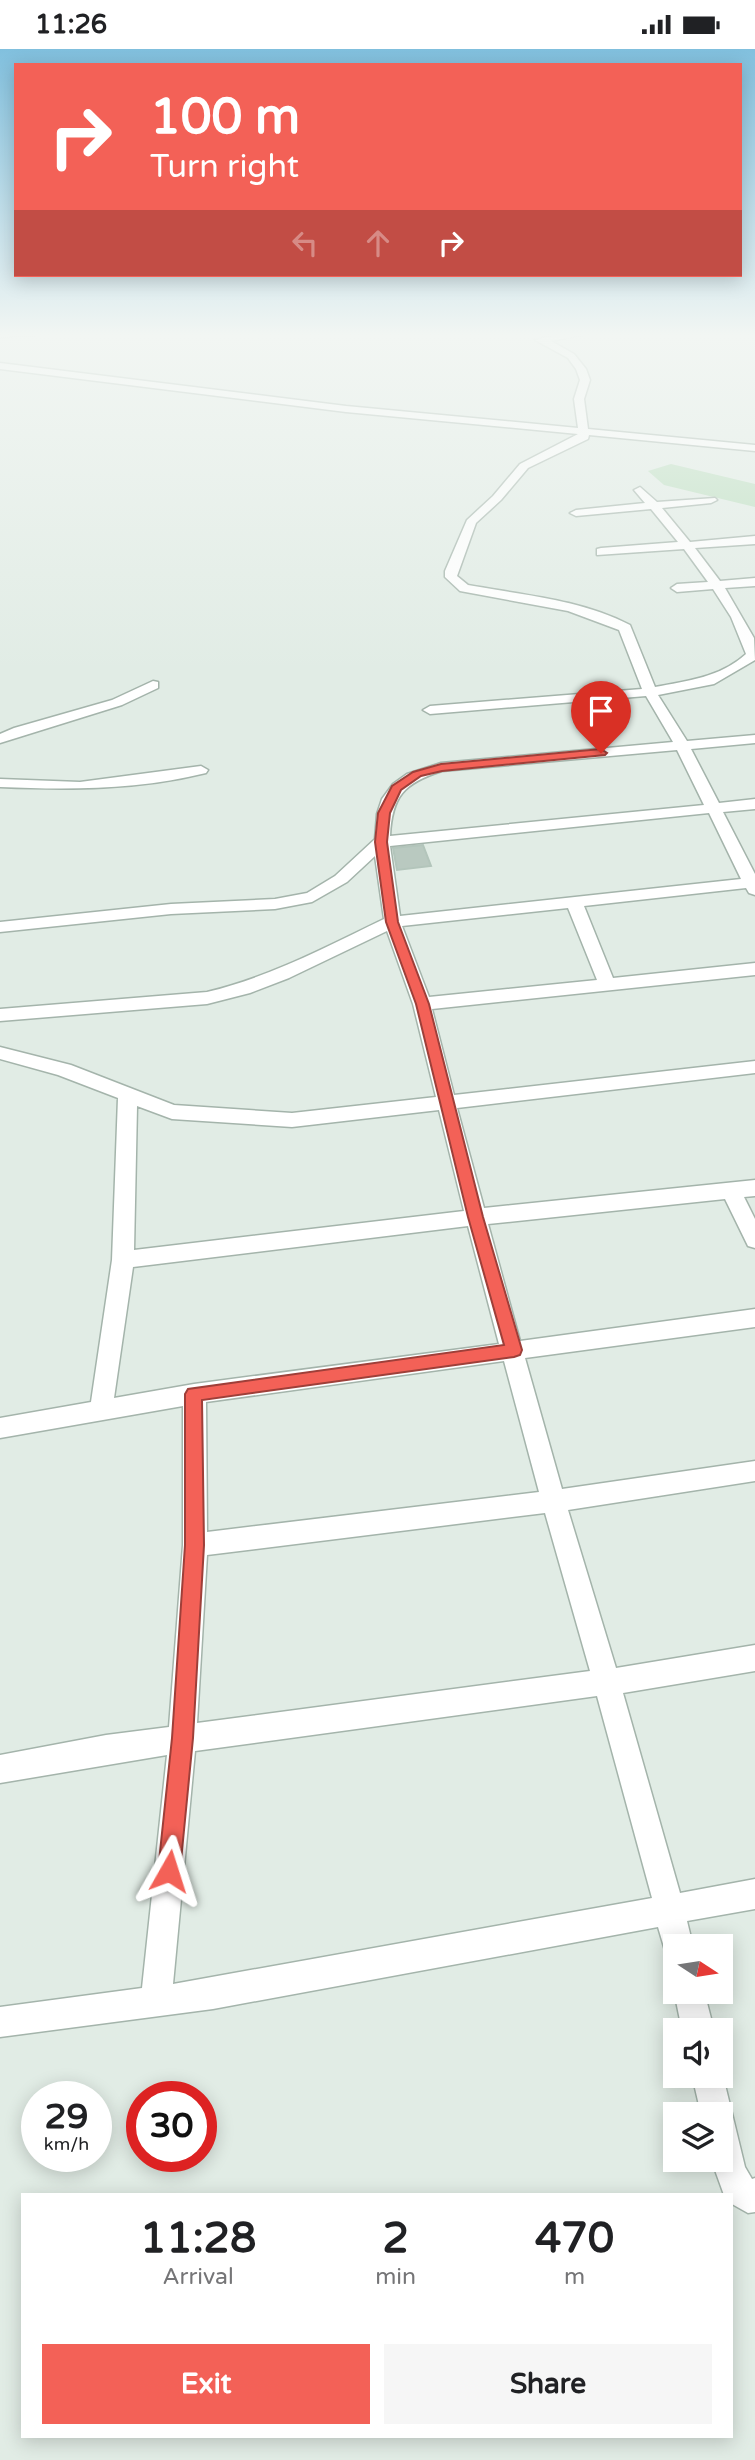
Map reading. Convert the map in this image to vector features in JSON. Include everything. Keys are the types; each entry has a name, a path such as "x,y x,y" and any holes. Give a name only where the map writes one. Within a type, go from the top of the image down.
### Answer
{"street":[{"path":"0,1015 207,998 244,989 283,974 392,922 573,900 753,885 681,745 650,692 627,632 620,625 580,611 464,588 451,577 471,522 497,499 524,466 571,446"},
{"path":"726,446 755,448"},
{"path":"430,710 650,692 709,681 743,664 753,655 751,641 717,585 640,490"},
{"path":"576,513 711,500"},
{"path":"601,552 755,540"},
{"path":"677,588 755,582"},
{"path":"0,739 60,717 132,699 153,685"},
{"path":"675,1934 608,1682 553,1501 422,1004 392,922 381,842 384,813 396,788 417,774 441,767 755,739"},
{"path":"0,783 109,785 201,770"},
{"path":"0,927 171,909 275,904 312,897 341,880 381,842 755,804"},
{"path":"573,900 607,984"},
{"path":"422,1004 755,969"},
{"path":"0,1053 64,1070 172,1112 292,1120 755,1067"},
{"path":"101,1412 123,1260 128,1097"},
{"path":"123,1260 476,1217 755,1188"},
{"path":"731,1191 755,1240"},
{"path":"0,1428 194,1394 755,1318"},
{"path":"156,2003 182,1738 195,1545 194,1394"},
{"path":"195,1545 553,1501 755,1471"},
{"path":"0,1769 182,1738 608,1682 755,1658"},
{"path":"0,2022 156,2003 755,1894"},
{"path":"731,2172 738,2188 748,2196 755,2195"}],"green space":[{"path":"671,464 755,484 755,507 664,485 648,471"}],"building":[{"path":"423,845 431,866 397,870 393,848"}],"route":[{"path":"169,1871 182,1738 195,1545 194,1394 514,1350 476,1217 422,1004 392,922 381,842 384,813 396,788 417,774 441,767 601,753"}]}
